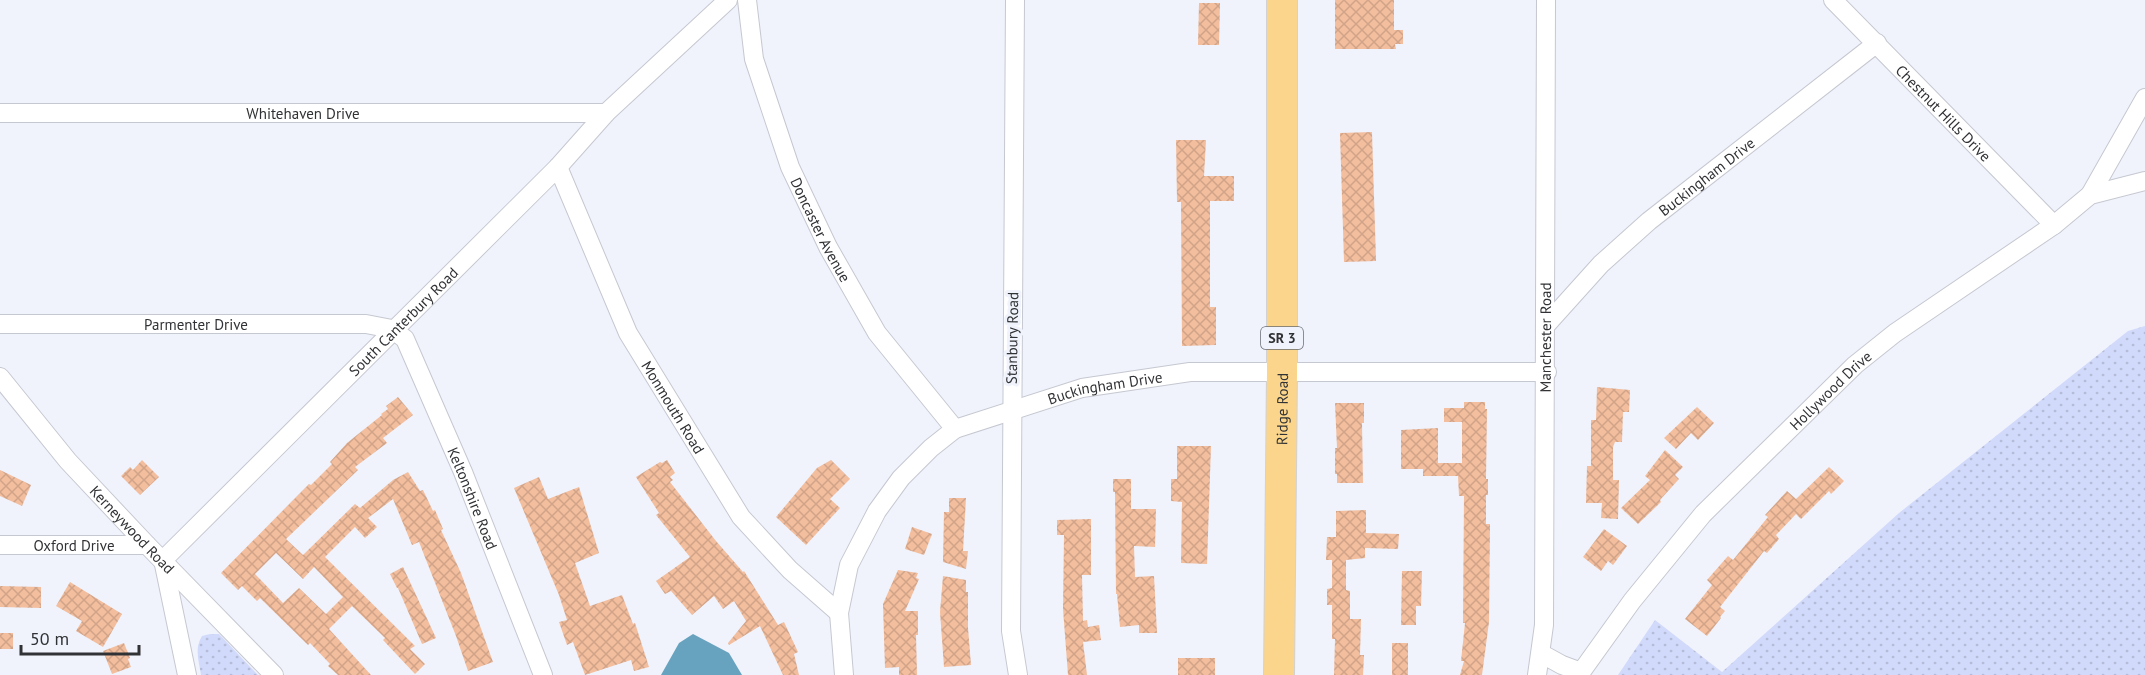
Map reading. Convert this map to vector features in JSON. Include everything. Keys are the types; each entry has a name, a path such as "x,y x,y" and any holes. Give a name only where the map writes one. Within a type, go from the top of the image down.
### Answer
{"main road":[{"name":"Ridge Road","path":"1279,675 1282,0"}],"street":[{"name":"South Canterbury Road","path":"163,560 392,329 558,166 606,112 728,0"},
{"name":"Doncaster Avenue","path":"747,0 754,59 790,166 828,247 877,333 955,429"},
{"name":"Stanbury Road","path":"1015,0 1011,631 1018,675"},
{"name":"Manchester Road","path":"1538,675 1544,625 1547,372 1546,0"},
{"name":"Chestnut Hills Drive","path":"1833,0 2054,225"},
{"name":"Buckingham Drive","path":"1547,324 1601,264 1649,221 1877,43"},
{"path":"2090,195 2145,98"},
{"name":"Whitehaven Drive","path":"0,112 606,112"},
{"name":"Monmouth Road","path":"558,166 628,333 741,517 790,570 839,613"},
{"name":"Hollywood Drive","path":"1580,673 1632,601 1703,514 1855,365 1895,333 2054,225 2090,195 2145,181"},
{"name":"Parmenter Drive","path":"0,324 366,324 392,329"},
{"name":"Keltonshire Road","path":"392,329 405,339 463,472 543,675"},
{"name":"Buckingham Drive","path":"844,675 839,613 849,565 877,511 901,478 931,448 955,429 1082,388 1190,372 1547,372"},
{"name":"Kerneywood Road","path":"0,377 68,461 274,675"},
{"name":"Oxford Drive","path":"0,545 147,545"},
{"path":"163,560 186,675"},
{"path":"1542,654 1580,673"}],"shaded area":[{"path":"2145,326 2145,675 1618,675 1655,620 1722,672 1899,513 2128,331"},
{"path":"219,634 258,675 201,675 198,646 202,636"},
{"path":"693,634 729,653 742,675 661,675 679,643"}],"building":[{"path":"1335,0 1394,0 1394,30 1403,30 1403,44 1395,44 1396,49 1335,49"},
{"path":"1199,3 1220,3 1219,45 1198,45"},
{"path":"1372,132 1376,261 1344,262 1340,133"},
{"path":"1176,140 1206,140 1204,176 1234,176 1234,201 1210,201 1210,307 1216,307 1216,345 1182,346 1181,202 1177,202"},
{"path":"1597,387 1630,390 1629,412 1623,412 1622,442 1615,442 1613,447 1613,480 1619,480 1618,519 1601,518 1602,503 1586,503 1587,466 1591,466 1591,420 1596,420"},
{"path":"398,397 413,415 383,438 387,443 355,467 358,470 286,539 303,555 355,504 360,508 393,480 408,472 420,491 423,490 433,511 435,510 443,529 441,530 461,573 493,662 468,671 419,542 412,545 393,499 368,518 377,527 365,538 355,527 325,557 415,646 410,649 425,664 415,674 383,640 385,638 352,606 329,629 371,675 338,675 310,643 308,645 260,598 257,601 242,586 238,590 221,573 309,484 311,485 332,464 330,462 347,443 388,409 386,406","holes":["276,553 303,579 314,567 343,597 326,614 299,588 283,603 255,574"]},
{"path":"1464,402 1485,402 1485,409 1487,409 1486,524 1490,524 1489,622 1482,675 1460,675 1464,661 1461,661 1465,623 1463,623 1464,496 1459,496 1458,476 1423,476 1423,469 1401,469 1401,430 1438,428 1438,463 1462,463 1462,422 1444,422 1444,408 1464,408"},
{"path":"1335,403 1364,403 1363,483 1337,483"},
{"path":"1697,407 1714,423 1698,440 1691,433 1676,449 1664,438"},
{"path":"1177,446 1211,446 1207,564 1181,563 1182,502 1171,501 1171,479 1177,479"},
{"path":"1665,450 1683,467 1675,475 1679,479 1660,500 1661,502 1638,524 1621,508 1650,480 1645,476"},
{"path":"142,460 159,477 140,495 121,476 130,467 133,470"},
{"path":"667,460 675,473 670,477 673,480 670,482 716,541 744,571 778,625 784,622 798,652 794,654 799,675 783,675 760,626 729,645 728,643 746,621 734,601 723,609 714,596 692,615 671,591 665,594 656,581 690,557 656,515 659,513 636,477"},
{"path":"831,460 850,479 830,499 840,508 806,545 776,517 817,468"},
{"path":"1829,467 1844,481 1831,494 1829,491 1801,519 1796,514 1776,535 1779,539 1767,553 1764,551 1720,607 1725,611 1707,636 1685,619 1712,585 1707,580 1728,556 1733,560 1768,517 1765,515 1787,491 1796,499"},
{"path":"0,470 31,485 22,506 0,496"},
{"path":"539,477 548,499 579,487 599,553 575,563 590,606 622,595 633,624 635,623 649,667 634,671 631,660 585,675 573,642 567,645 559,622 567,620 559,595 514,488"},
{"path":"1113,479 1131,479 1131,509 1156,509 1155,547 1134,546 1135,577 1154,576 1157,633 1139,633 1139,625 1120,627 1116,594"},
{"path":"949,498 966,498 963,551 968,551 966,569 943,562 944,512 949,512"},
{"path":"1366,510 1366,533 1399,534 1398,549 1365,548 1365,558 1346,560 1346,590 1350,591 1350,619 1361,619 1360,655 1364,655 1363,675 1334,675 1335,639 1332,639 1332,605 1327,605 1327,589 1332,588 1332,560 1326,560 1327,537 1336,537 1336,511"},
{"path":"1091,519 1091,575 1082,575 1083,621 1087,620 1088,627 1099,625 1101,640 1083,642 1087,675 1068,675 1063,609 1064,535 1057,535 1057,520"},
{"path":"912,527 932,534 924,555 905,549"},
{"path":"1604,529 1627,546 1613,565 1608,561 1601,571 1583,557"},
{"path":"403,567 436,638 422,644 390,574"},
{"path":"898,570 918,573 916,578 919,579 905,611 918,611 917,675 899,675 899,667 885,668 883,604"},
{"path":"1402,571 1422,571 1421,606 1416,606 1416,625 1401,625"},
{"path":"943,576 966,580 971,665 944,667 940,612"},
{"path":"70,582 122,614 103,647 76,631 82,621 56,606"},
{"path":"0,586 41,587 41,608 0,607"},
{"path":"0,633 13,633 13,649 0,649"},
{"path":"124,643 131,667 112,674 103,651"},
{"path":"1392,643 1408,643 1408,675 1392,675"},
{"path":"1178,658 1215,658 1215,675 1178,675"}]}
